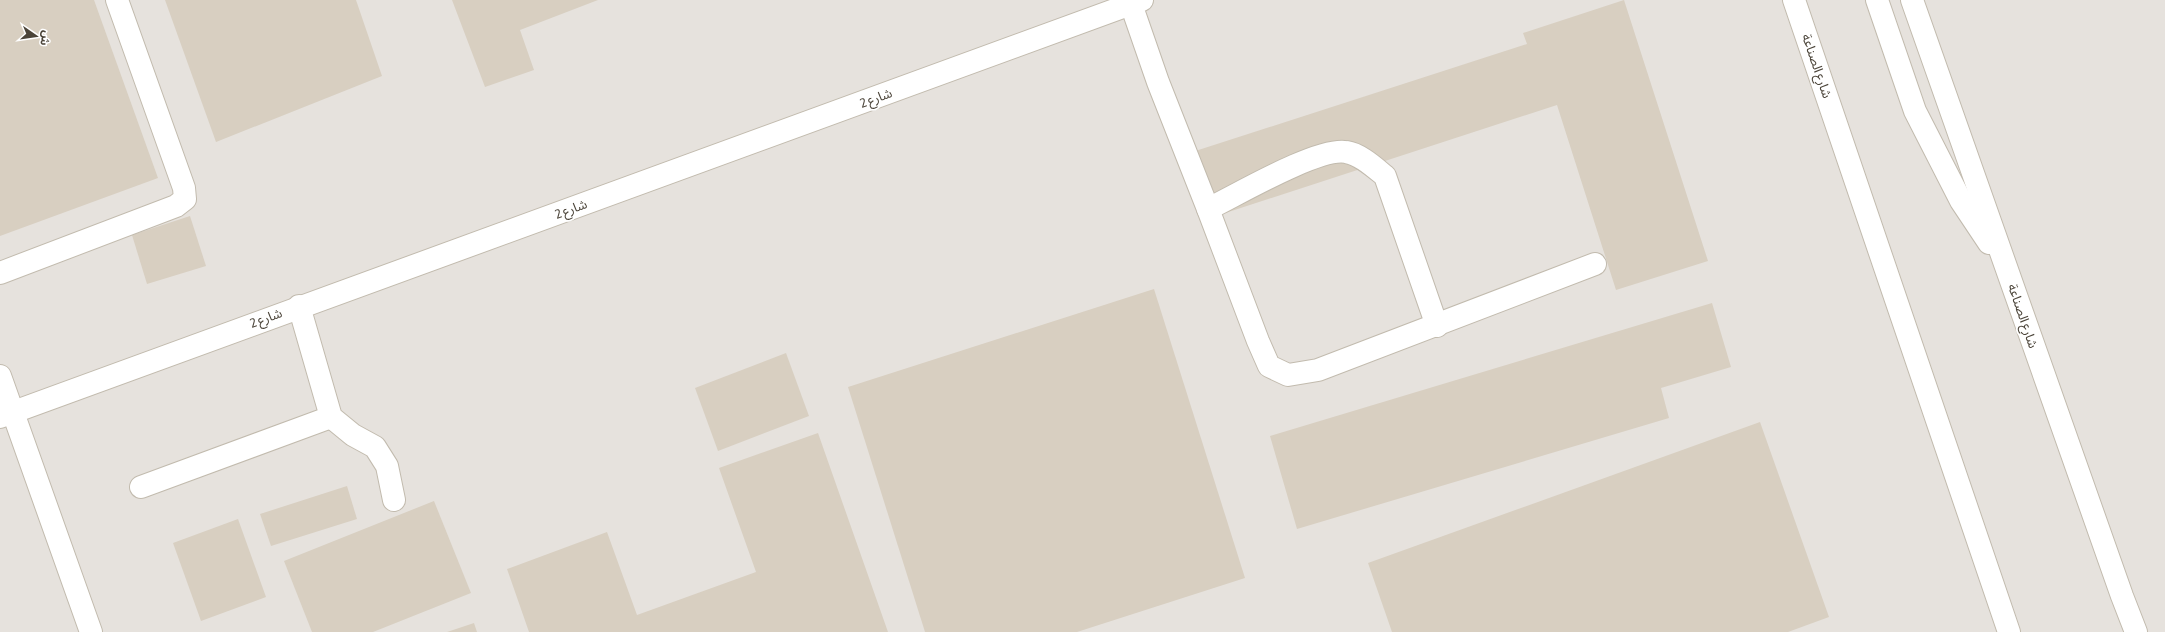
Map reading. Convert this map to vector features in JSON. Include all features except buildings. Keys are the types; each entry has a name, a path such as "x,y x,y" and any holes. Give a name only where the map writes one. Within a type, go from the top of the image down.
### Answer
{"street":[{"path":"0,273 176,206 185,199 184,188 117,0"},
{"name":"شارع الصناعة","path":"1794,0 2009,632"},
{"path":"1877,0 1915,111 1961,201 2006,267"},
{"name":"شارع الصناعة","path":"1912,0 2136,632"},
{"path":"1137,2 1158,82 1258,341 1270,366 1288,375 1318,370 1437,326 1595,264"},
{"name":"شارع 2","path":"6,414 1137,2"},
{"path":"1208,209 1315,156 1346,152 1368,162 1385,176 1437,326"},
{"path":"299,306 331,416 353,435 375,447 387,466 394,500"},
{"path":"0,376 6,414 91,632"},
{"path":"141,487 331,416"},
{"path":"2122,596 2148,632"}],"shaded area":[{"path":"0,0 2165,0 2165,632 0,632"}]}
